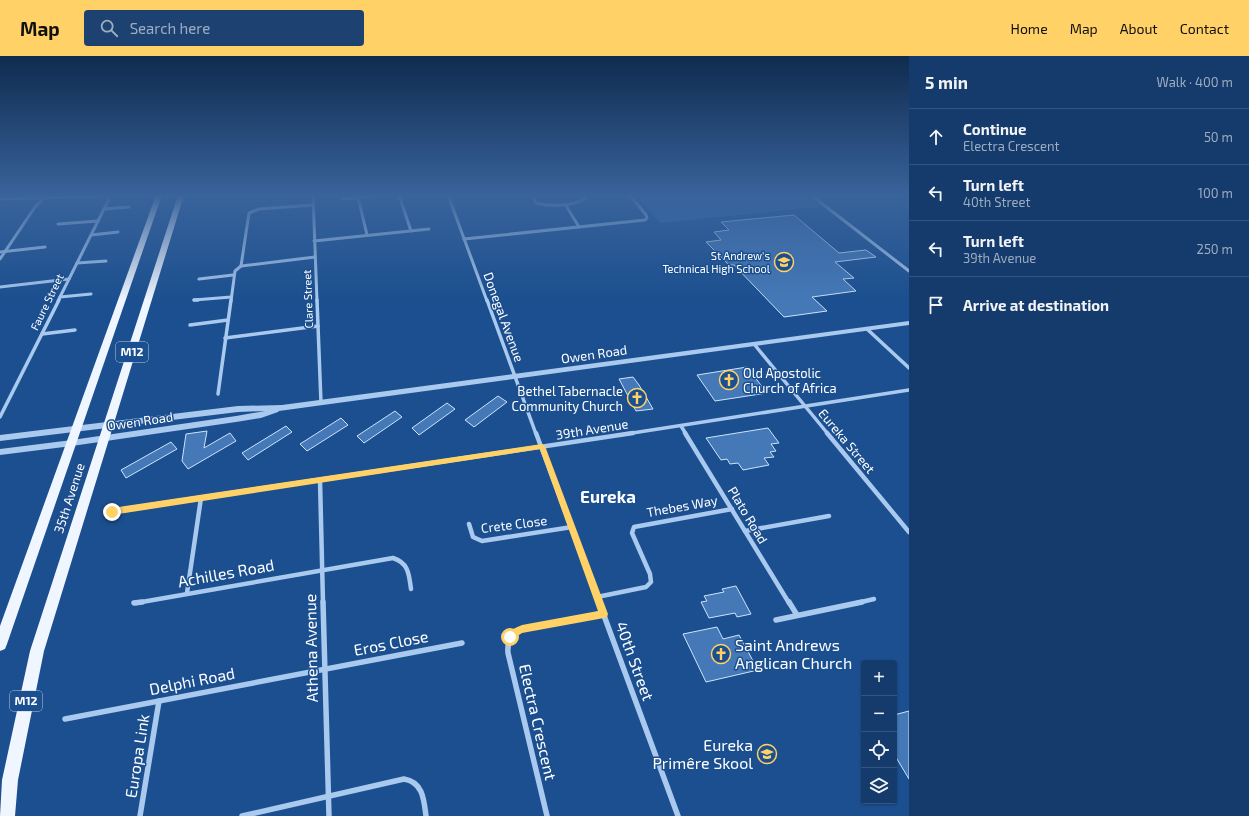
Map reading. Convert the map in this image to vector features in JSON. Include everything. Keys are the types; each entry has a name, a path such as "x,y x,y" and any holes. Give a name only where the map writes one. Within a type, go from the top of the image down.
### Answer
{"main road":[{"name":"35th Avenue","path":"0,644 147,230"},
{"name":"35th Avenue","path":"7,816 10,780 38,651 170,230"}],"street":[{"path":"0,259 19,230"},
{"name":"Faure Street","path":"0,418 93,230"},
{"path":"241,266 246,230"},
{"name":"Clare Street","path":"314,230 321,403"},
{"path":"366,230 367,235"},
{"path":"314,241 416,230"},
{"name":"Donegal Avenue","path":"461,230 510,366 516,376 542,446"},
{"path":"464,239 546,230"},
{"path":"857,230 909,271"},
{"path":"91,235 118,232"},
{"path":"0,252 46,247"},
{"path":"218,394 233,275 236,270 241,266 315,257"},
{"path":"77,263 106,261"},
{"path":"199,279 233,275"},
{"path":"0,287 69,280"},
{"path":"60,297 91,294"},
{"path":"194,300 231,297"},
{"path":"190,325 228,320"},
{"name":"Owen Road","path":"0,438 238,409 282,408 909,323"},
{"path":"225,338 318,326"},
{"path":"867,329 909,368"},
{"path":"42,334 75,330"},
{"name":"Eureka Street","path":"754,344 909,532"},
{"name":"39th Avenue","path":"112,512 909,390"},
{"name":"Owen Road","path":"0,452 261,415 282,408"},
{"name":"Plato Road","path":"680,426 797,615"},
{"name":"40th Street","path":"542,446 678,816"},
{"name":"Athena Avenue","path":"320,480 329,816"},
{"path":"187,593 201,498"},
{"name":"Thebes Way","path":"597,597 646,587 651,582 650,574 632,534 634,527 732,509"},
{"path":"745,530 829,516"},
{"name":"Crete Close","path":"469,524 473,537 482,541 572,527"},
{"name":"Achilles Road","path":"134,603 389,558 398,559 405,562 408,568 411,589"},
{"path":"776,620 874,599"},
{"name":"Electra Crescent","path":"547,816 508,653 508,642 513,633 522,629 604,614"},
{"name":"Eros Close","path":"325,669 462,643"},
{"name":"Delphi Road","path":"65,719 325,669"},
{"name":"Europa Link","path":"140,816 159,701"},
{"path":"242,816 404,780 415,782 422,791 426,816"}],"building":[{"path":"726,230 812,230 839,253 866,250 876,257 835,262 854,278 843,279 856,291 812,297 827,311 784,317 734,265 729,265 706,242 721,240 714,232"},
{"name":"Old Apostolic Church of Africa","path":"747,367 767,393 715,401 697,375"},
{"name":"Bethel Tabernacle Community Church","path":"633,377 653,409 636,411 619,379"},
{"path":"498,396 507,402 474,427 465,420"},
{"path":"447,403 455,409 419,435 412,428"},
{"path":"395,411 402,417 364,443 357,436"},
{"path":"341,418 348,425 307,451 300,444"},
{"path":"286,426 292,432 248,460 242,453"},
{"path":"768,428 779,443 771,444 776,451 770,452 774,457 764,458 769,465 743,470 738,463 730,464 727,459 721,460 706,438"},
{"path":"207,431 204,448 230,433 236,441 188,469 182,461 186,434"},
{"path":"171,442 177,449 126,478 121,470"},
{"path":"736,586 751,614 737,617 735,613 709,618 701,602 707,601 704,596 724,592 722,589"},
{"name":"Saint Andrews Anglican Church","path":"717,627 723,639 739,635 758,670 706,682 683,634"},
{"path":"909,711 909,779 897,759 897,714"}],"place":[{"name":"St Andrew's Technical High School","path":"784,262"},
{"name":"Old Apostolic Church of Africa","path":"729,380"},
{"name":"Bethel Tabernacle Community Church","path":"637,398"},
{"name":"Saint Andrews Anglican Church","path":"721,654"},
{"name":"Eureka Primêre Skool","path":"767,754"}],"district":[{"name":"Eureka","path":"608,497"}],"route":[{"path":"112,512 542,446 604,614 517,630 510,637"}]}
